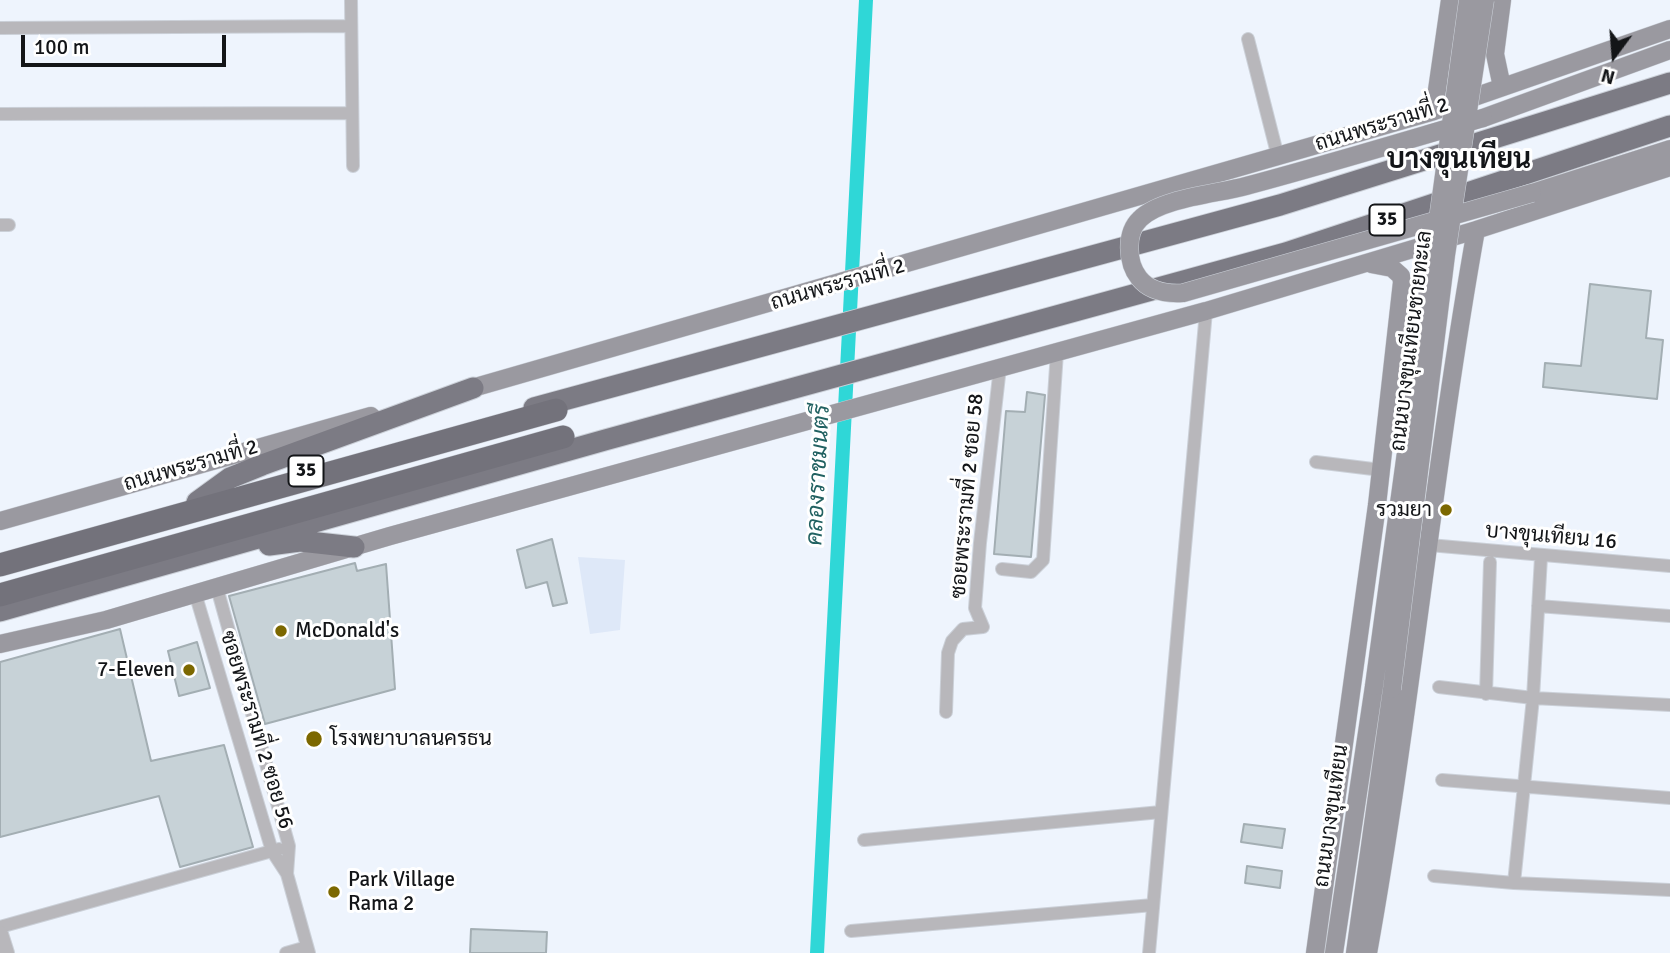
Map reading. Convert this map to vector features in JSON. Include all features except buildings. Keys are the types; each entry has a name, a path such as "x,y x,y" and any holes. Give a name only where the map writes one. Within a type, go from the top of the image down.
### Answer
{"highway":[{"name":"ถนนพระรามที่ 2","path":"0,558 612,386 1280,205 1670,83"},
{"name":"35","path":"0,611 1100,302 1286,253 1670,126"},
{"path":"197,502 230,478 473,388"},
{"path":"0,565 556,410"},
{"path":"0,595 562,437"},
{"path":"220,548 300,541 354,547"}],"main road":[{"path":"1434,111 1450,0"},
{"name":"ถนนบางขุนเทียนชายทะเล","path":"1374,686 1468,0"},
{"name":"ถนนบางขุนเทียนชายทะเล","path":"1392,689 1446,255 1485,0"},
{"path":"1502,0 1495,54 1502,87"},
{"name":"ถนนพระรามที่ 2","path":"0,521 1278,157 1434,111 1670,29"},
{"path":"1670,50 1482,118 1247,186 1157,208 1140,218 1133,228 1130,255 1141,280 1154,290 1183,293 1532,193 1670,149"},
{"name":"35","path":"0,644 106,620 354,547 1206,311 1476,230 1670,167"},
{"path":"1368,953 1429,545 1457,334 1476,230"},
{"path":"1315,953 1381,470 1401,276 1392,268 1366,264"},
{"path":"1395,335 1457,334"},
{"name":"ถนนบางขุนเทียน","path":"1334,953 1374,686"},
{"name":"ถนนบางขุนเทียน","path":"1355,953 1392,689"}],"street":[{"path":"351,0 353,166"},
{"path":"0,28 351,26"},
{"path":"1248,39 1278,157"},
{"path":"0,114 352,113"},
{"path":"1149,953 1206,311"},
{"path":"1002,569 1031,572 1043,559 1057,352"},
{"name":"ซอยพระรามที่ 2 ซอย 58","path":"946,712 948,653 952,641 963,629 982,627 975,608 1000,367"},
{"path":"1316,462 1381,470"},
{"name":"บางขุนเทียน 16","path":"1429,545 1541,557 1670,566"},
{"path":"1514,883 1521,788 1533,698 1541,557"},
{"path":"1486,694 1490,562"},
{"name":"ซอยพระรามที่ 2 ซอย 56","path":"217,587 289,846 287,874"},
{"name":"ซอยพระรามที่ 2 ซอย 56","path":"195,593 272,851 287,874 308,950"},
{"path":"1538,606 1670,616"},
{"path":"1439,687 1533,698 1670,705"},
{"path":"1442,780 1521,788 1670,797"},
{"path":"864,840 1161,813"},
{"path":"0,927 289,846"},
{"path":"1434,876 1514,883 1670,890"},
{"path":"851,931 1153,905"},
{"path":"0,934 6,953"},
{"path":"286,953 308,950"}],"shaded area":[{"path":"578,557 625,560 620,630 590,634"}],"waterway":[{"name":"คลองราชมนตรี","path":"817,953 866,0"}],"place":[{"name":"รวมยา","path":"1446,510"},
{"name":"McDonald's","path":"281,631"},
{"name":"7-Eleven","path":"189,670"},
{"name":"โรงพยาบาลนครธน","path":"314,739"},
{"name":"Park Village Rama 2","path":"334,892"}],"district":[{"name":"บางขุนเทียน","path":"1459,161"}]}
